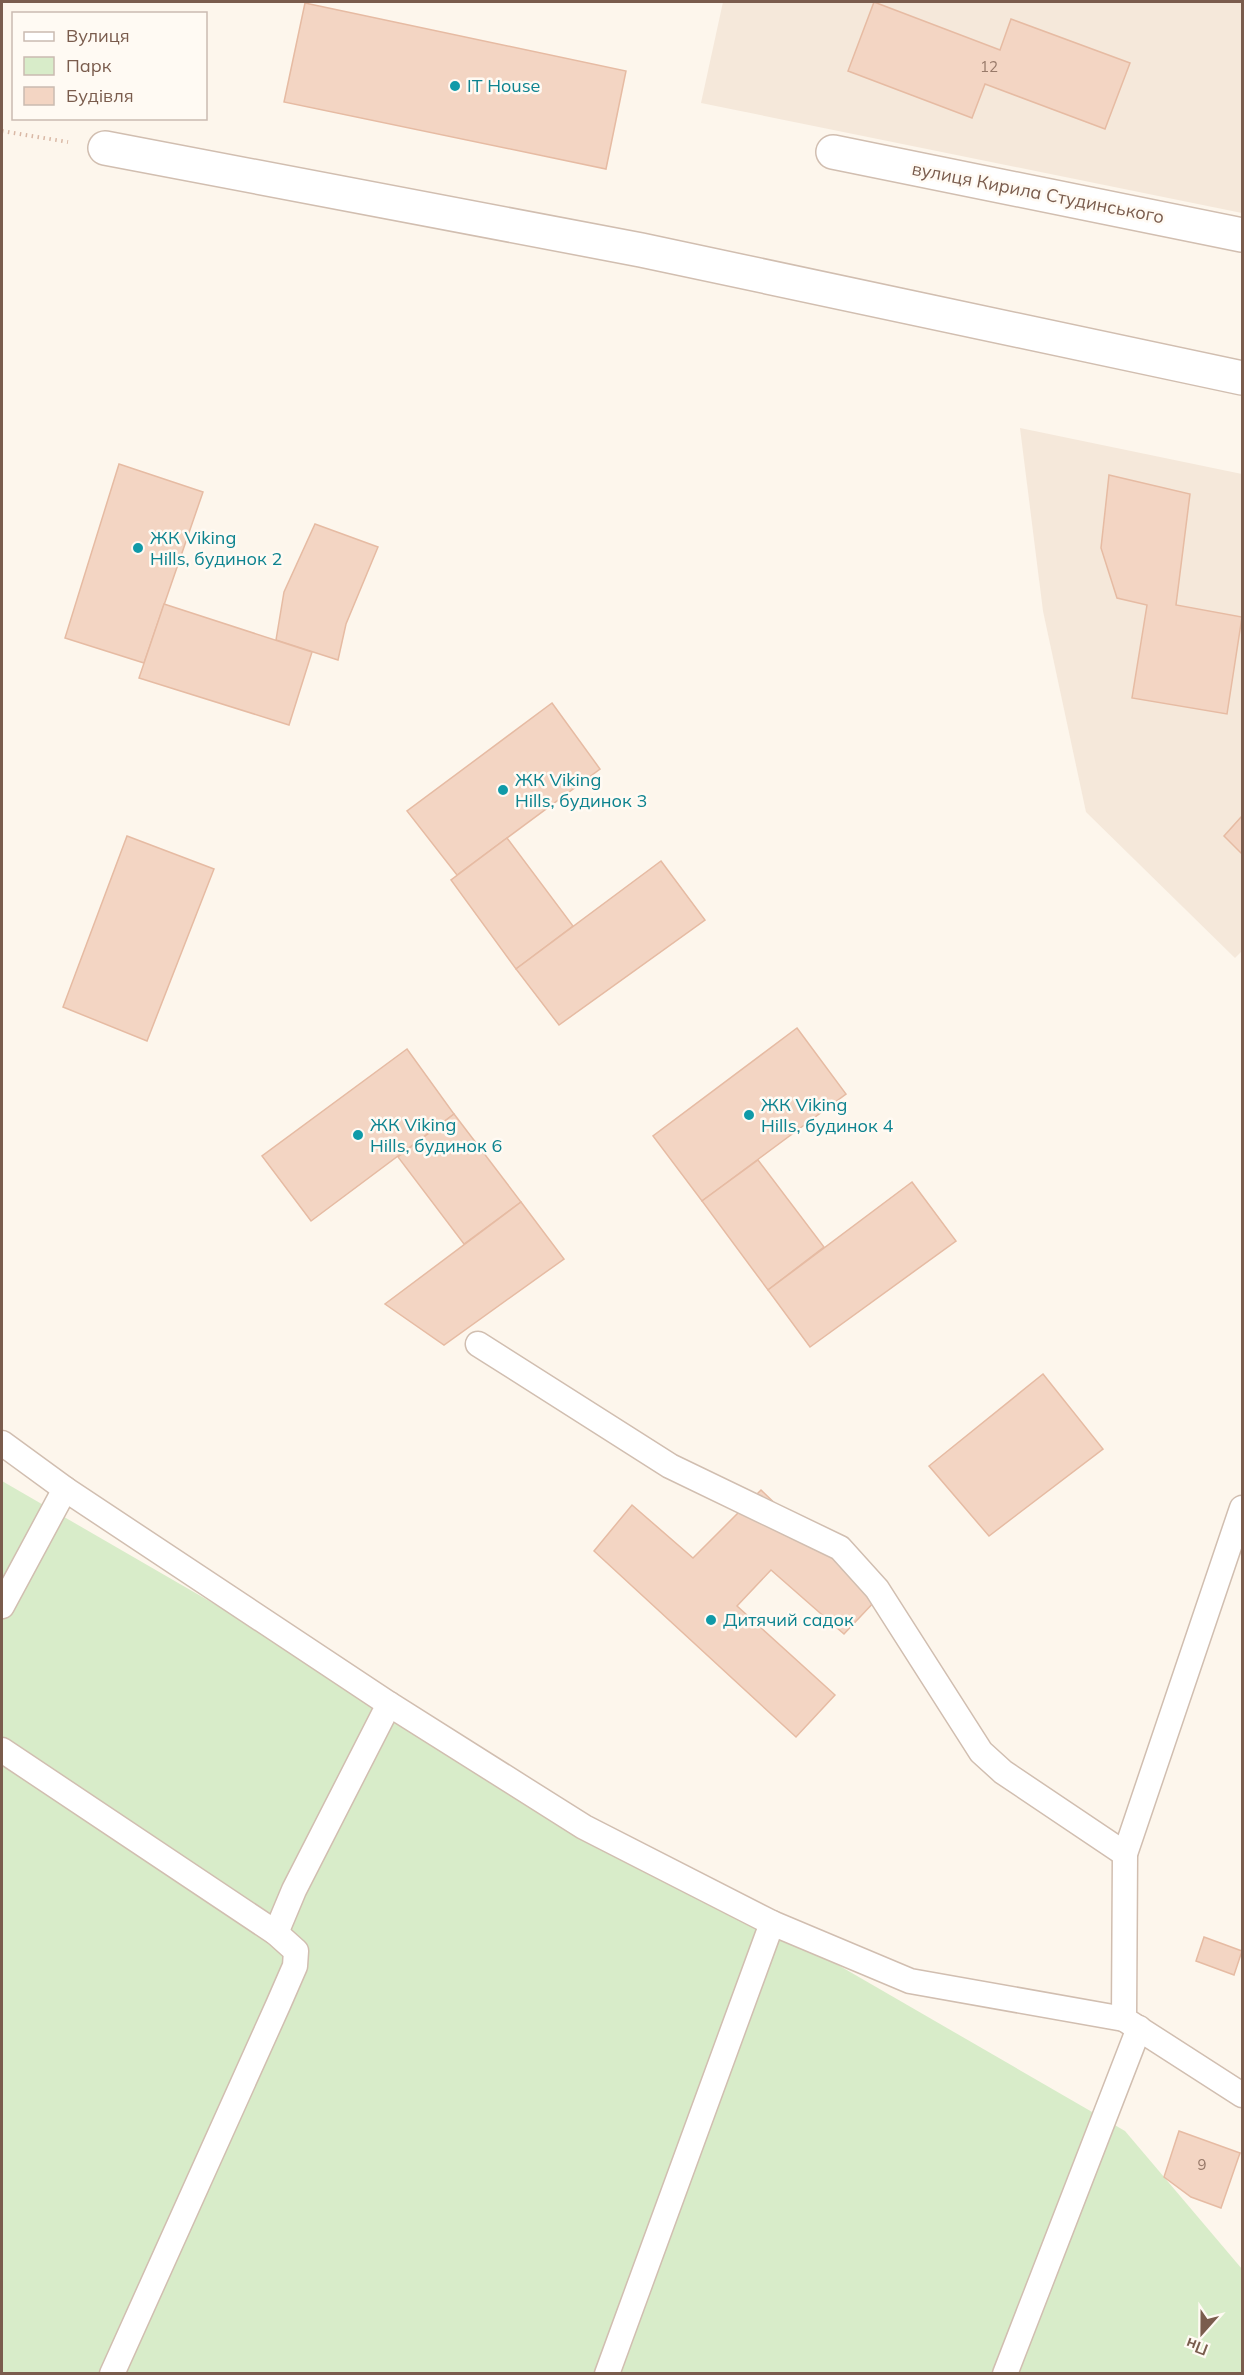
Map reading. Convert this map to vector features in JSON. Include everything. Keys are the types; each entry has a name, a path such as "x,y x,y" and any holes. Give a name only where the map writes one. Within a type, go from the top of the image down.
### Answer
{"street":[{"path":"105,148 641,250 1242,378"},
{"name":"вулиця Кирила Студинського","path":"833,152 1242,235"}],"lane":[{"path":"478,1344 670,1466 840,1548 877,1589 981,1752 1003,1772 1125,1854"},
{"path":"2,1443 65,1489 389,1704 584,1827 772,1923 910,1981 1131,2024 1242,2096"},
{"path":"2,1606 65,1489"},
{"path":"1005,2373 1131,2024 1125,1854 1242,1508"},
{"path":"276,1933 294,1890 389,1704"},
{"path":"2,1750 276,1933 296,1951 294,1966 112,2373"},
{"path":"607,2373 772,1923"}],"path":[{"path":"2,131 105,148"}],"shaded area":[{"path":"723,2 1242,2 1242,213 701,103"},
{"path":"1020,428 1242,474 1242,951 1235,958 1086,812 1043,611"}],"green space":[{"path":"2,1481 1125,2131 1242,2269 1242,2373 2,2373"}],"building":[{"path":"874,2 1000,50 1011,19 1130,63 1105,129 985,84 972,118 848,71"},
{"name":"IT House","path":"305,3 626,71 606,169 284,102"},
{"name":"ЖК Viking Hills, будинок 2","path":"119,464 203,492 144,663 65,638"},
{"path":"1109,475 1190,494 1176,605 1242,617 1227,714 1132,698 1147,605 1117,598 1101,548"},
{"name":"ЖК Viking Hills, будинок 2","path":"315,524 378,547 346,624 338,660 276,640 284,592"},
{"name":"ЖК Viking Hills, будинок 2","path":"164,604 312,652 289,725 139,678"},
{"name":"ЖК Viking Hills, будинок 3","path":"552,703 600,769 457,875 407,811"},
{"path":"1242,816 1242,854 1224,836"},
{"path":"127,836 214,869 147,1041 63,1007"},
{"name":"ЖК Viking Hills, будинок 3","path":"507,838 573,926 516,969 451,880"},
{"name":"ЖК Viking Hills, будинок 3","path":"661,861 705,920 559,1025 516,969"},
{"name":"ЖК Viking Hills, будинок 4","path":"797,1028 846,1094 702,1201 653,1136"},
{"name":"ЖК Viking Hills, будинок 6","path":"407,1049 454,1114 311,1221 262,1156"},
{"name":"ЖК Viking Hills, будинок 6","path":"454,1114 521,1202 464,1244 398,1157"},
{"name":"ЖК Viking Hills, будинок 4","path":"758,1160 824,1247 768,1290 702,1201"},
{"name":"ЖК Viking Hills, будинок 4","path":"912,1182 956,1241 810,1347 768,1290"},
{"name":"ЖК Viking Hills, будинок 6","path":"521,1202 564,1259 444,1345 385,1304"},
{"path":"1043,1374 1103,1449 989,1536 929,1466"},
{"name":"Дитячий садок","path":"761,1490 876,1600 844,1634 771,1570 737,1606 835,1695 796,1737 594,1551 632,1505 693,1558"},
{"path":"1204,1937 1242,1951 1234,1975 1196,1961"},
{"path":"1179,2131 1240,2153 1221,2208 1191,2197 1164,2177"}],"place":[{"name":"IT House","path":"455,86"},
{"name":"ЖК Viking Hills, будинок 2","path":"138,548"},
{"name":"ЖК Viking Hills, будинок 3","path":"503,790"},
{"name":"ЖК Viking Hills, будинок 4","path":"749,1115"},
{"name":"ЖК Viking Hills, будинок 6","path":"358,1135"},
{"name":"Дитячий садок","path":"711,1620"}]}
